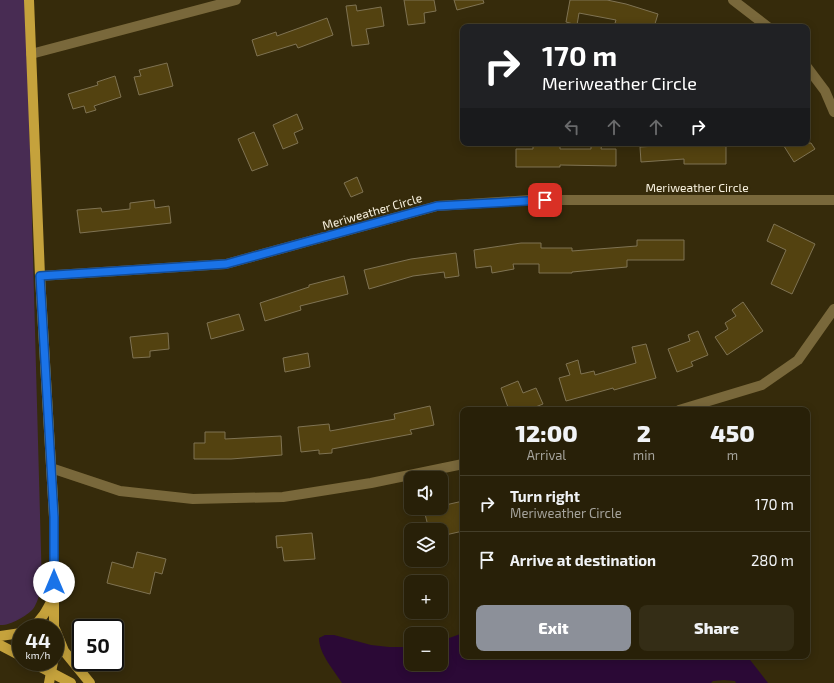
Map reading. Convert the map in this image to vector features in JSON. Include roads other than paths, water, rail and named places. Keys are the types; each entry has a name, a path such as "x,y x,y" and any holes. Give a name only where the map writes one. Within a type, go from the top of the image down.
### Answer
{"main road":[{"path":"29,0 40,276 54,517 55,619"},
{"path":"42,619 47,611 54,594"},
{"path":"0,636 12,634"},
{"path":"0,645 12,651"},
{"path":"64,650 90,683"},
{"path":"47,671 71,683"},
{"path":"48,683 51,673"}],"street":[{"path":"31,54 236,0"},
{"path":"734,0 764,24"},
{"path":"810,71 825,91 834,112"},
{"name":"Meriweather Circle","path":"40,276 226,264 437,206 530,200 834,200"},
{"path":"689,407 762,385 798,360 834,309"},
{"path":"51,468 120,491 192,499 283,497 372,484 460,465"}]}
